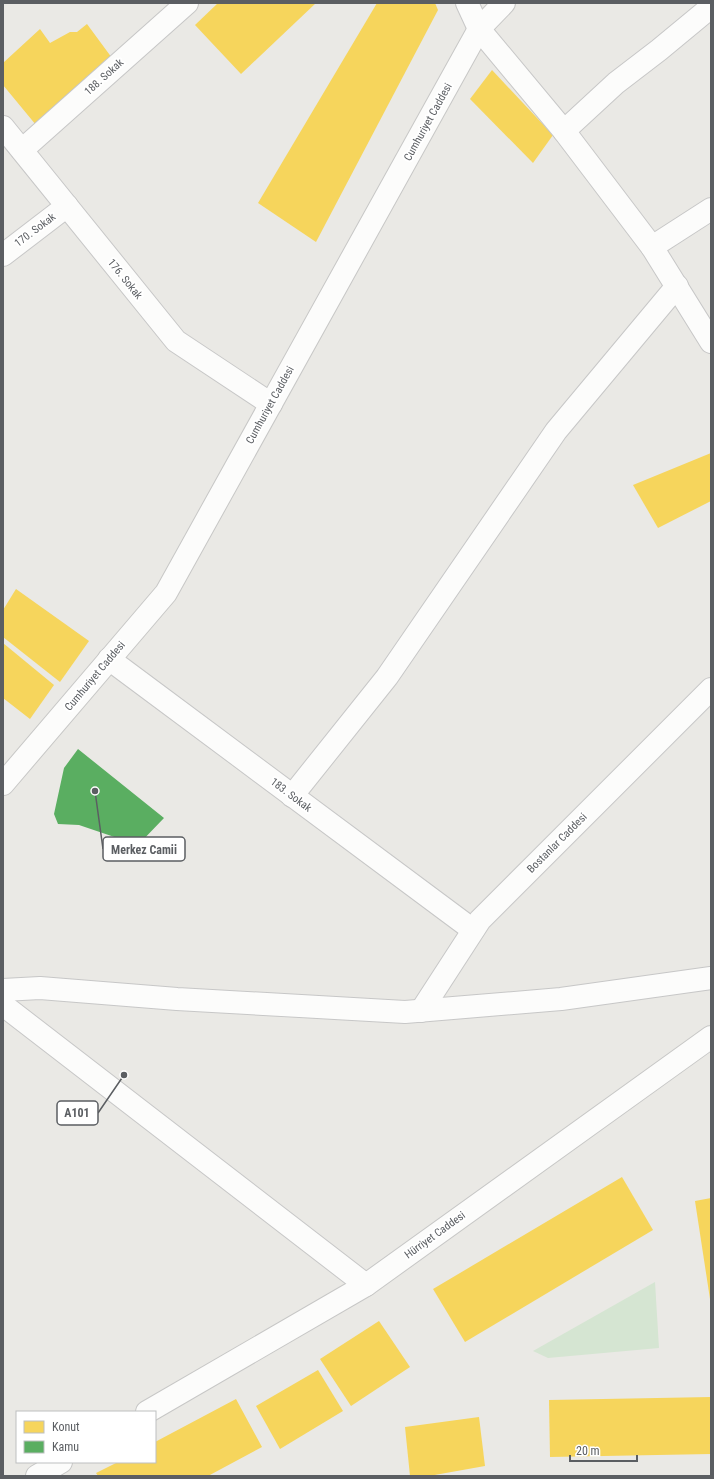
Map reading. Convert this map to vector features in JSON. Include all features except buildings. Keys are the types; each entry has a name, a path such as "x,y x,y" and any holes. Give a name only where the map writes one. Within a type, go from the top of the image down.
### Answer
{"street":[{"name":"188. Sokak","path":"22,150 187,3"},
{"path":"467,3 479,29 564,131 652,247 711,342"},
{"name":"Cumhuriyet Caddesi","path":"3,784 166,592 479,29 504,3"},
{"path":"564,131 616,84 711,6"},
{"name":"176. Sokak","path":"3,127 176,341 271,404"},
{"name":"170. Sokak","path":"3,255 67,206"},
{"path":"652,247 711,209"},
{"path":"292,796 387,677 556,431 677,286"},
{"name":"183. Sokak","path":"109,659 473,930"},
{"name":"Bostanlar Caddesi","path":"421,1011 480,920 711,689"},
{"path":"3,990 40,988 177,999 405,1012 561,999 711,978"},
{"path":"3,1005 366,1284"},
{"name":"Hürriyet Caddesi","path":"149,1411 366,1284 711,1037"},
{"path":"37,1476 59,1463"}],"green space":[{"path":"655,1282 659,1348 548,1358 533,1351"}],"place":[{"name":"Merkez Camii","path":"95,791"},
{"name":"A101","path":"124,1075"}]}
